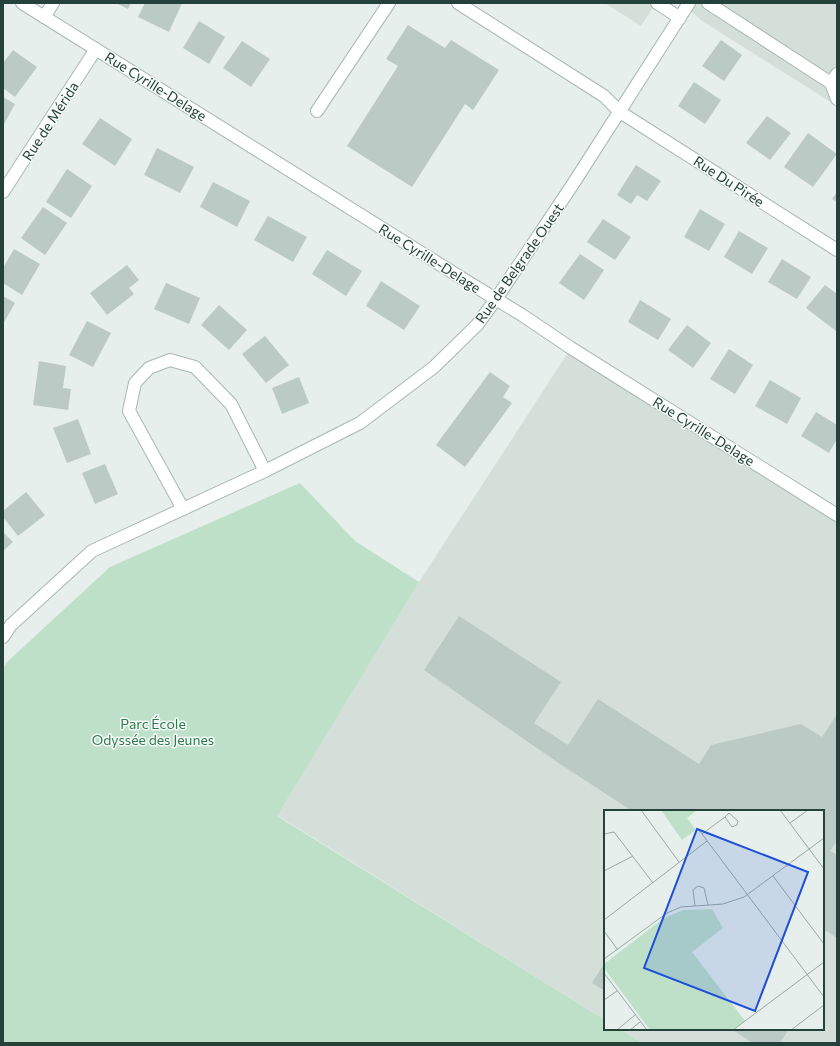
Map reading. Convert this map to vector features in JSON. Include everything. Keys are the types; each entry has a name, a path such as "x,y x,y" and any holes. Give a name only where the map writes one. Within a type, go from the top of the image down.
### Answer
{"street":[{"name":"Rue Cyrille-Delage","path":"22,3 522,314 571,348 837,515"},
{"path":"44,17 53,3"},
{"path":"317,111 389,3"},
{"name":"Rue Du Pirée","path":"458,3 604,96 620,112 837,250"},
{"path":"657,3 680,18"},
{"name":"Rue de Belgrade Ouest","path":"3,637 11,625 92,551 265,471 360,423 434,367 477,325 496,299 620,112 689,3"},
{"path":"708,3 835,81 837,99"},
{"name":"Rue de Mérida","path":"3,192 96,49"},
{"path":"183,509 129,411 135,383 149,368 170,360 195,367 231,404 265,471"}],"shaded area":[{"path":"605,3 656,3 641,26"},
{"path":"682,3 837,3 837,106 702,21"},
{"path":"571,348 837,515 837,1043 642,1043 622,1030 824,1030 824,810 604,810 604,1019 277,815 419,582"}],"green space":[{"name":"Parc École Odyssée des Jeunes","path":"300,483 355,541 419,582 277,816 604,1019 604,1030 622,1030 642,1043 3,1043 3,669 7,662 110,567"}],"building":[{"path":"116,3 131,3 128,9"},
{"path":"145,3 182,3 169,32 138,17"},
{"path":"199,21 225,37 209,64 183,48"},
{"path":"408,25 445,48 451,40 499,70 473,110 465,104 412,187 347,146 398,66 386,59"},
{"path":"721,40 742,55 724,81 702,66"},
{"path":"242,41 270,59 251,87 223,68"},
{"path":"13,50 37,67 15,97 3,88 3,63"},
{"path":"694,82 721,100 705,124 678,106"},
{"path":"3,97 15,104 3,126"},
{"path":"767,116 791,133 770,160 746,143"},
{"path":"100,118 132,139 115,166 82,144"},
{"path":"808,133 837,154 813,187 784,167"},
{"path":"157,148 194,167 180,193 144,175"},
{"path":"636,165 661,181 647,201 637,195 631,204 617,195"},
{"path":"67,169 92,186 71,218 46,202"},
{"path":"213,182 250,201 237,227 200,207"},
{"path":"837,192 837,202 832,199"},
{"path":"43,207 67,223 45,255 21,238"},
{"path":"700,209 725,224 709,251 684,237"},
{"path":"268,216 307,237 293,262 254,240"},
{"path":"603,219 631,237 615,260 587,242"},
{"path":"739,231 768,248 752,274 724,257"},
{"path":"14,249 40,264 22,295 3,283 3,268"},
{"path":"327,250 362,271 346,296 312,274"},
{"path":"580,254 604,270 584,300 559,283"},
{"path":"782,259 811,277 797,299 768,282"},
{"path":"127,265 139,280 129,288 134,294 107,315 90,293"},
{"path":"381,281 420,306 404,330 366,306"},
{"path":"166,283 200,298 189,324 154,309"},
{"path":"825,285 837,294 836,331 806,308"},
{"path":"3,296 15,303 3,324"},
{"path":"640,300 671,319 658,340 628,322"},
{"path":"219,305 247,330 229,350 201,325"},
{"path":"87,321 111,333 93,367 69,355"},
{"path":"687,325 711,343 693,368 668,350"},
{"path":"265,336 289,365 266,383 242,354"},
{"path":"729,349 753,365 735,394 710,379"},
{"path":"39,361 66,366 63,388 71,389 68,410 33,405"},
{"path":"490,372 510,386 503,397 512,403 465,467 436,445"},
{"path":"299,377 309,403 282,414 272,388"},
{"path":"770,380 801,398 787,424 755,406"},
{"path":"816,412 837,425 837,439 829,453 801,436"},
{"path":"78,419 91,454 67,463 53,428"},
{"path":"105,464 118,494 95,504 82,473"},
{"path":"26,492 45,515 18,536 3,517 3,511"},
{"path":"3,532 13,542 3,551"},
{"path":"459,616 561,682 534,723 568,745 598,699 699,764 711,745 801,724 822,737 837,714 837,841 830,851 837,855 837,938 824,930 824,810 630,810 557,762 424,670"},
{"path":"604,964 604,990 592,983"},
{"path":"733,1030 788,1030 780,1043 753,1043"}]}
